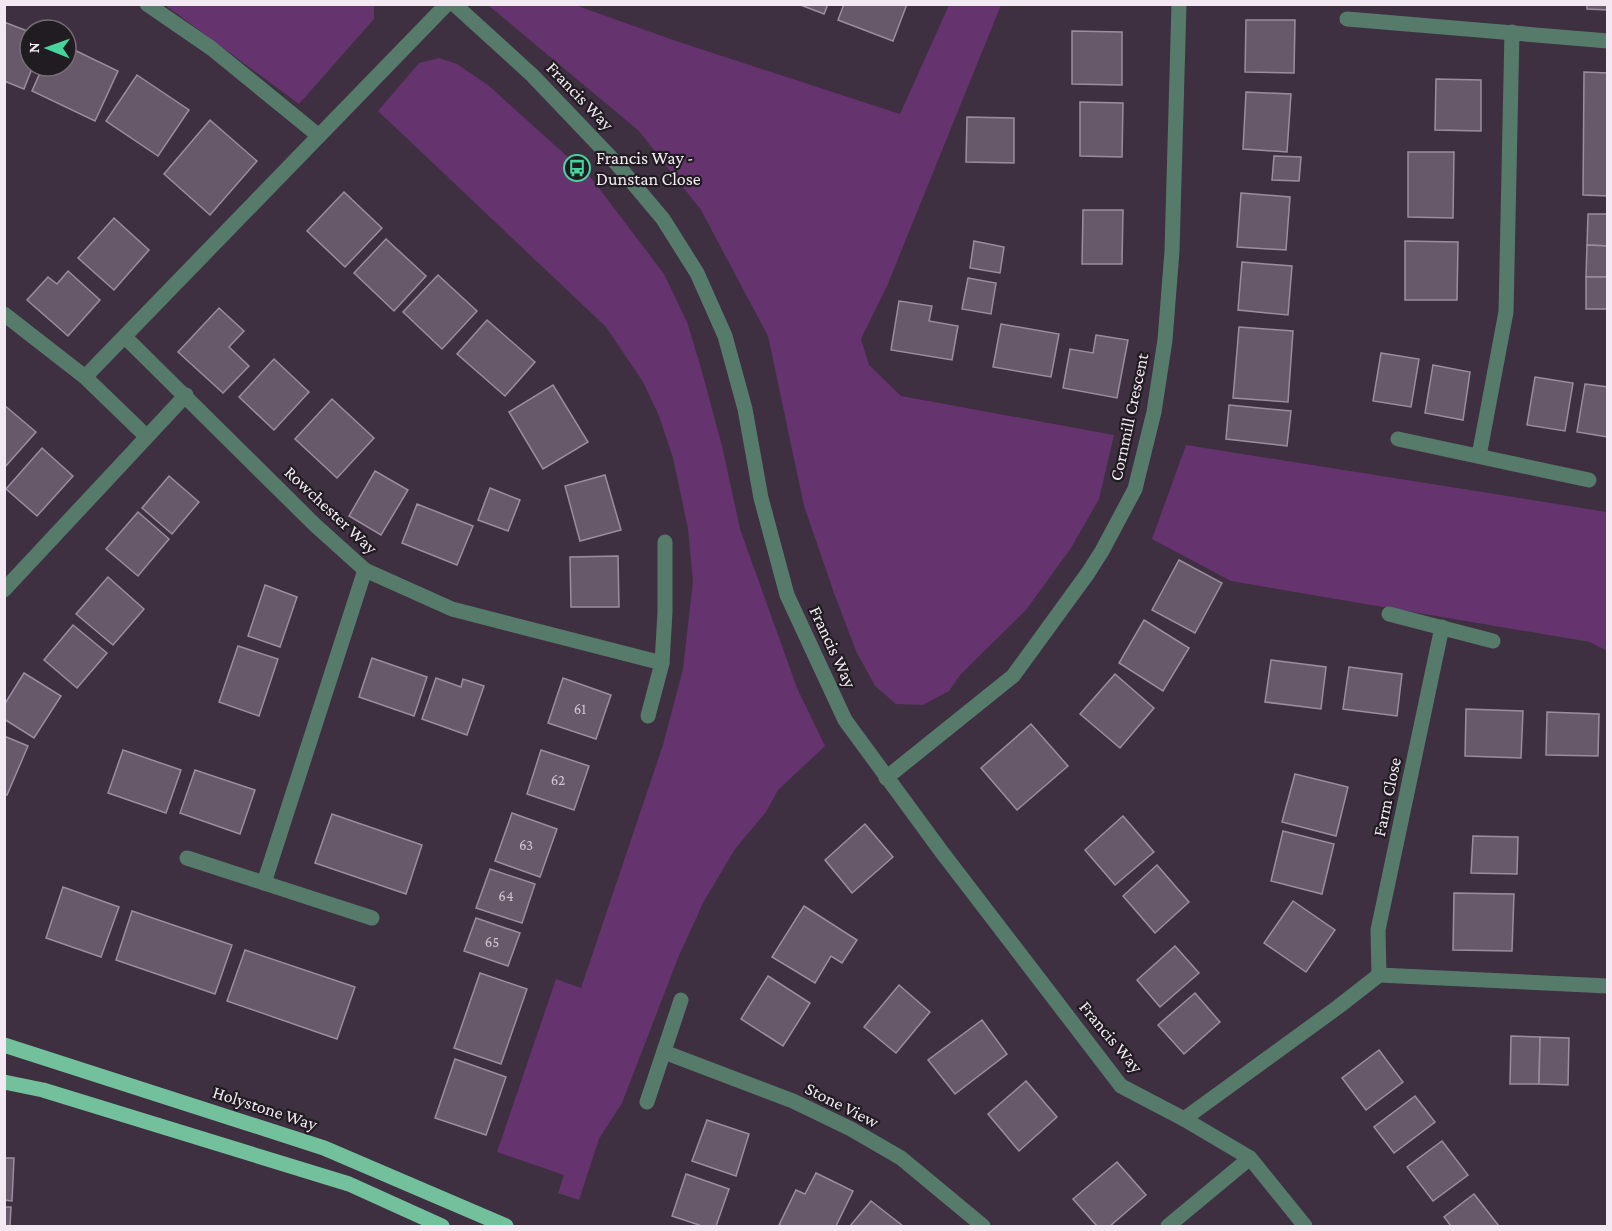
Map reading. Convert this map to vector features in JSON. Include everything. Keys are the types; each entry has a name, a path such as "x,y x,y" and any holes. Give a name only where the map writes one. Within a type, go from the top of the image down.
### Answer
{"main road":[{"name":"Holystone Way","path":"4,1045 324,1148 506,1227"},
{"path":"4,1082 43,1090 349,1184 442,1227"}],"street":[{"path":"147,4 211,48 319,136"},
{"path":"85,377 447,4"},
{"name":"Francis Way","path":"454,4 532,75 616,163 663,219 697,273 725,336 745,409 760,498 787,595 845,720 886,778 1121,1086 1184,1119 1250,1158 1305,1227"},
{"name":"Cornmill Crescent","path":"886,778 1013,676 1088,573 1135,489 1154,412 1165,340 1172,251 1179,4"},
{"path":"1347,19 1608,41"},
{"path":"1479,456 1506,312 1512,32"},
{"path":"4,314 85,377 146,436"},
{"name":"Rowchester Way","path":"125,337 315,525 365,570 452,609 662,663"},
{"path":"4,590 186,395"},
{"path":"1398,439 1589,480"},
{"path":"648,716 662,663 665,542"},
{"path":"264,883 365,570"},
{"path":"1389,614 1493,641"},
{"name":"Farm Close","path":"1379,975 1378,930 1442,627"},
{"path":"187,858 372,918"},
{"path":"1184,1119 1379,975 1608,986"},
{"path":"647,1102 681,1000"},
{"name":"Stone View","path":"664,1052 793,1101 851,1129 901,1158 983,1227"},
{"path":"1168,1227 1250,1158"}],"shaded area":[{"path":"165,5 374,5 374,19 299,104"},
{"path":"488,5 575,5 676,41 900,114 949,5 1001,5 887,286 861,339 869,365 901,396 1114,435 1099,499 1071,548 1026,610 961,674 949,691 923,705 896,704 875,686 856,651 804,506 768,336 701,210 639,131"},
{"path":"439,58 457,64 488,85 592,179 664,274 687,322 701,368 723,450 740,529 797,688 825,746 778,790 766,812 735,849 703,903 678,958 622,1103 599,1139 579,1200 558,1193 564,1175 497,1152 556,979 581,988 663,745 683,669 693,581 688,529 673,458 659,416 643,382 606,327 378,111 419,63"},
{"path":"1186,445 1607,512 1607,651 1590,642 1231,581 1152,539"}],"building":[{"path":"798,4 828,4 824,14"},
{"path":"844,4 907,4 893,41 838,20"},
{"path":"1587,4 1608,4 1608,10 1587,9"},
{"path":"1246,20 1295,20 1294,73 1245,72"},
{"path":"4,22 18,27 18,78 28,78 24,89 4,81"},
{"path":"1072,31 1122,32 1122,85 1072,84"},
{"path":"78,52 118,71 95,121 32,91 38,78 78,78"},
{"path":"1584,72 1608,73 1608,196 1583,195"},
{"path":"137,75 189,110 158,156 106,121"},
{"path":"1436,79 1481,80 1481,131 1435,130"},
{"path":"1246,92 1291,94 1287,152 1243,149"},
{"path":"1080,102 1123,103 1122,157 1080,156"},
{"path":"967,117 1014,118 1014,163 966,162"},
{"path":"210,120 257,161 210,215 164,174"},
{"path":"1408,152 1454,152 1453,218 1408,217"},
{"path":"1274,156 1301,157 1299,181 1272,180"},
{"path":"344,192 382,228 345,267 307,231"},
{"path":"1241,193 1290,197 1286,250 1237,247"},
{"path":"1083,210 1123,210 1122,264 1082,264"},
{"path":"1588,214 1608,214 1608,246 1587,245"},
{"path":"114,218 149,250 114,290 78,258"},
{"path":"386,239 426,276 394,311 354,273"},
{"path":"974,241 1004,247 1000,273 970,268"},
{"path":"1405,241 1458,242 1457,300 1405,300"},
{"path":"1587,245 1608,246 1608,277 1586,277"},
{"path":"1242,262 1292,266 1288,315 1238,310"},
{"path":"68,271 100,300 68,336 27,300 48,277 57,284"},
{"path":"438,275 477,311 442,349 403,312"},
{"path":"1586,277 1608,277 1608,309 1586,309"},
{"path":"968,278 996,283 991,314 962,309"},
{"path":"899,301 932,306 929,321 958,326 952,360 891,350"},
{"path":"219,308 244,331 229,347 249,366 223,393 178,352"},
{"path":"487,320 535,362 505,396 457,354"},
{"path":"1001,324 1059,334 1051,377 993,367"},
{"path":"1239,327 1293,331 1288,402 1233,398"},
{"path":"1096,335 1128,340 1117,398 1063,388 1070,349 1093,353"},
{"path":"1381,353 1419,359 1411,407 1373,401"},
{"path":"274,359 309,392 274,430 239,397"},
{"path":"1433,365 1470,372 1463,420 1425,413"},
{"path":"1535,377 1573,383 1565,431 1527,425"},
{"path":"1585,384 1608,387 1608,437 1577,432"},
{"path":"553,385 588,442 543,469 509,412"},
{"path":"332,399 374,438 337,478 295,439"},
{"path":"4,405 36,432 4,468"},
{"path":"1229,405 1291,411 1287,446 1226,439"},
{"path":"42,448 73,476 37,516 6,489"},
{"path":"375,471 408,490 381,535 349,516"},
{"path":"605,475 621,530 580,541 565,486"},
{"path":"169,476 199,502 172,534 142,508"},
{"path":"490,488 520,500 508,531 478,520"},
{"path":"417,504 473,526 457,565 402,543"},
{"path":"138,512 169,539 138,576 106,549"},
{"path":"618,556 619,607 571,607 570,557"},
{"path":"1179,560 1222,583 1195,633 1152,610"},
{"path":"108,577 144,609 113,645 76,614"},
{"path":"265,585 297,597 280,647 248,636"},
{"path":"1144,620 1189,648 1163,691 1119,663"},
{"path":"73,625 107,653 77,688 44,660"},
{"path":"238,646 278,659 259,716 219,702"},
{"path":"372,658 427,677 414,716 359,697"},
{"path":"1271,660 1326,667 1321,709 1265,702"},
{"path":"1349,667 1402,674 1397,716 1343,709"},
{"path":"24,673 61,696 34,738 4,719 4,705"},
{"path":"1115,674 1154,708 1120,748 1080,714"},
{"path":"436,678 461,687 463,679 484,686 467,735 422,719"},
{"path":"563,678 611,695 596,739 548,723"},
{"path":"1466,709 1523,711 1521,758 1465,756"},
{"path":"1547,712 1599,714 1598,756 1546,755"},
{"path":"1031,724 1068,766 1017,810 981,768"},
{"path":"4,736 28,746 7,795 4,794"},
{"path":"123,750 181,770 166,813 108,793"},
{"path":"541,750 589,766 574,810 527,794"},
{"path":"195,770 255,790 240,834 180,813"},
{"path":"1295,774 1348,787 1336,836 1282,822"},
{"path":"512,813 557,829 540,877 495,861"},
{"path":"332,814 422,845 406,894 315,863"},
{"path":"1123,816 1154,852 1115,885 1085,850"},
{"path":"865,824 893,857 852,893 825,860"},
{"path":"1283,831 1334,844 1322,894 1271,881"},
{"path":"1473,836 1518,837 1517,874 1471,873"},
{"path":"1157,865 1189,902 1155,933 1123,896"},
{"path":"490,869 535,884 522,923 476,908"},
{"path":"63,887 119,907 101,957 46,938"},
{"path":"1454,893 1514,894 1512,951 1453,950"},
{"path":"1293,901 1335,930 1306,972 1264,943"},
{"path":"804,906 857,940 842,963 831,956 815,983 772,957"},
{"path":"132,911 232,945 215,994 116,960"},
{"path":"476,918 520,933 508,966 464,951"},
{"path":"1175,946 1199,973 1160,1007 1137,980"},
{"path":"245,950 355,987 337,1039 227,1001"},
{"path":"480,973 527,989 501,1064 454,1048"},
{"path":"768,976 810,1003 783,1046 741,1019"},
{"path":"899,985 930,1012 896,1053 864,1027"},
{"path":"1195,993 1220,1022 1184,1054 1158,1025"},
{"path":"982,1020 1007,1054 955,1094 928,1060"},
{"path":"1511,1036 1540,1037 1539,1084 1510,1084"},
{"path":"1540,1037 1569,1038 1568,1085 1539,1084"},
{"path":"1379,1050 1403,1082 1366,1110 1342,1078"},
{"path":"455,1059 506,1077 486,1135 435,1118"},
{"path":"1026,1081 1057,1117 1019,1151 988,1114"},
{"path":"1415,1096 1435,1122 1394,1153 1374,1127"},
{"path":"707,1120 749,1134 736,1176 692,1161"},
{"path":"1442,1141 1468,1175 1433,1201 1407,1167"},
{"path":"4,1158 14,1158 12,1201 4,1200"},
{"path":"1117,1162 1146,1195 1110,1226 1097,1226 1073,1199"},
{"path":"816,1173 853,1191 836,1226 779,1225 796,1190 805,1194"},
{"path":"686,1174 729,1189 716,1226 702,1226 672,1216"},
{"path":"1474,1194 1499,1226 1451,1226 1444,1217"},
{"path":"871,1201 903,1226 850,1226"},
{"path":"4,1207 11,1207 10,1226 4,1226"}],"place":[{"name":"Francis Way - Dunstan Close","path":"577,168"}]}
